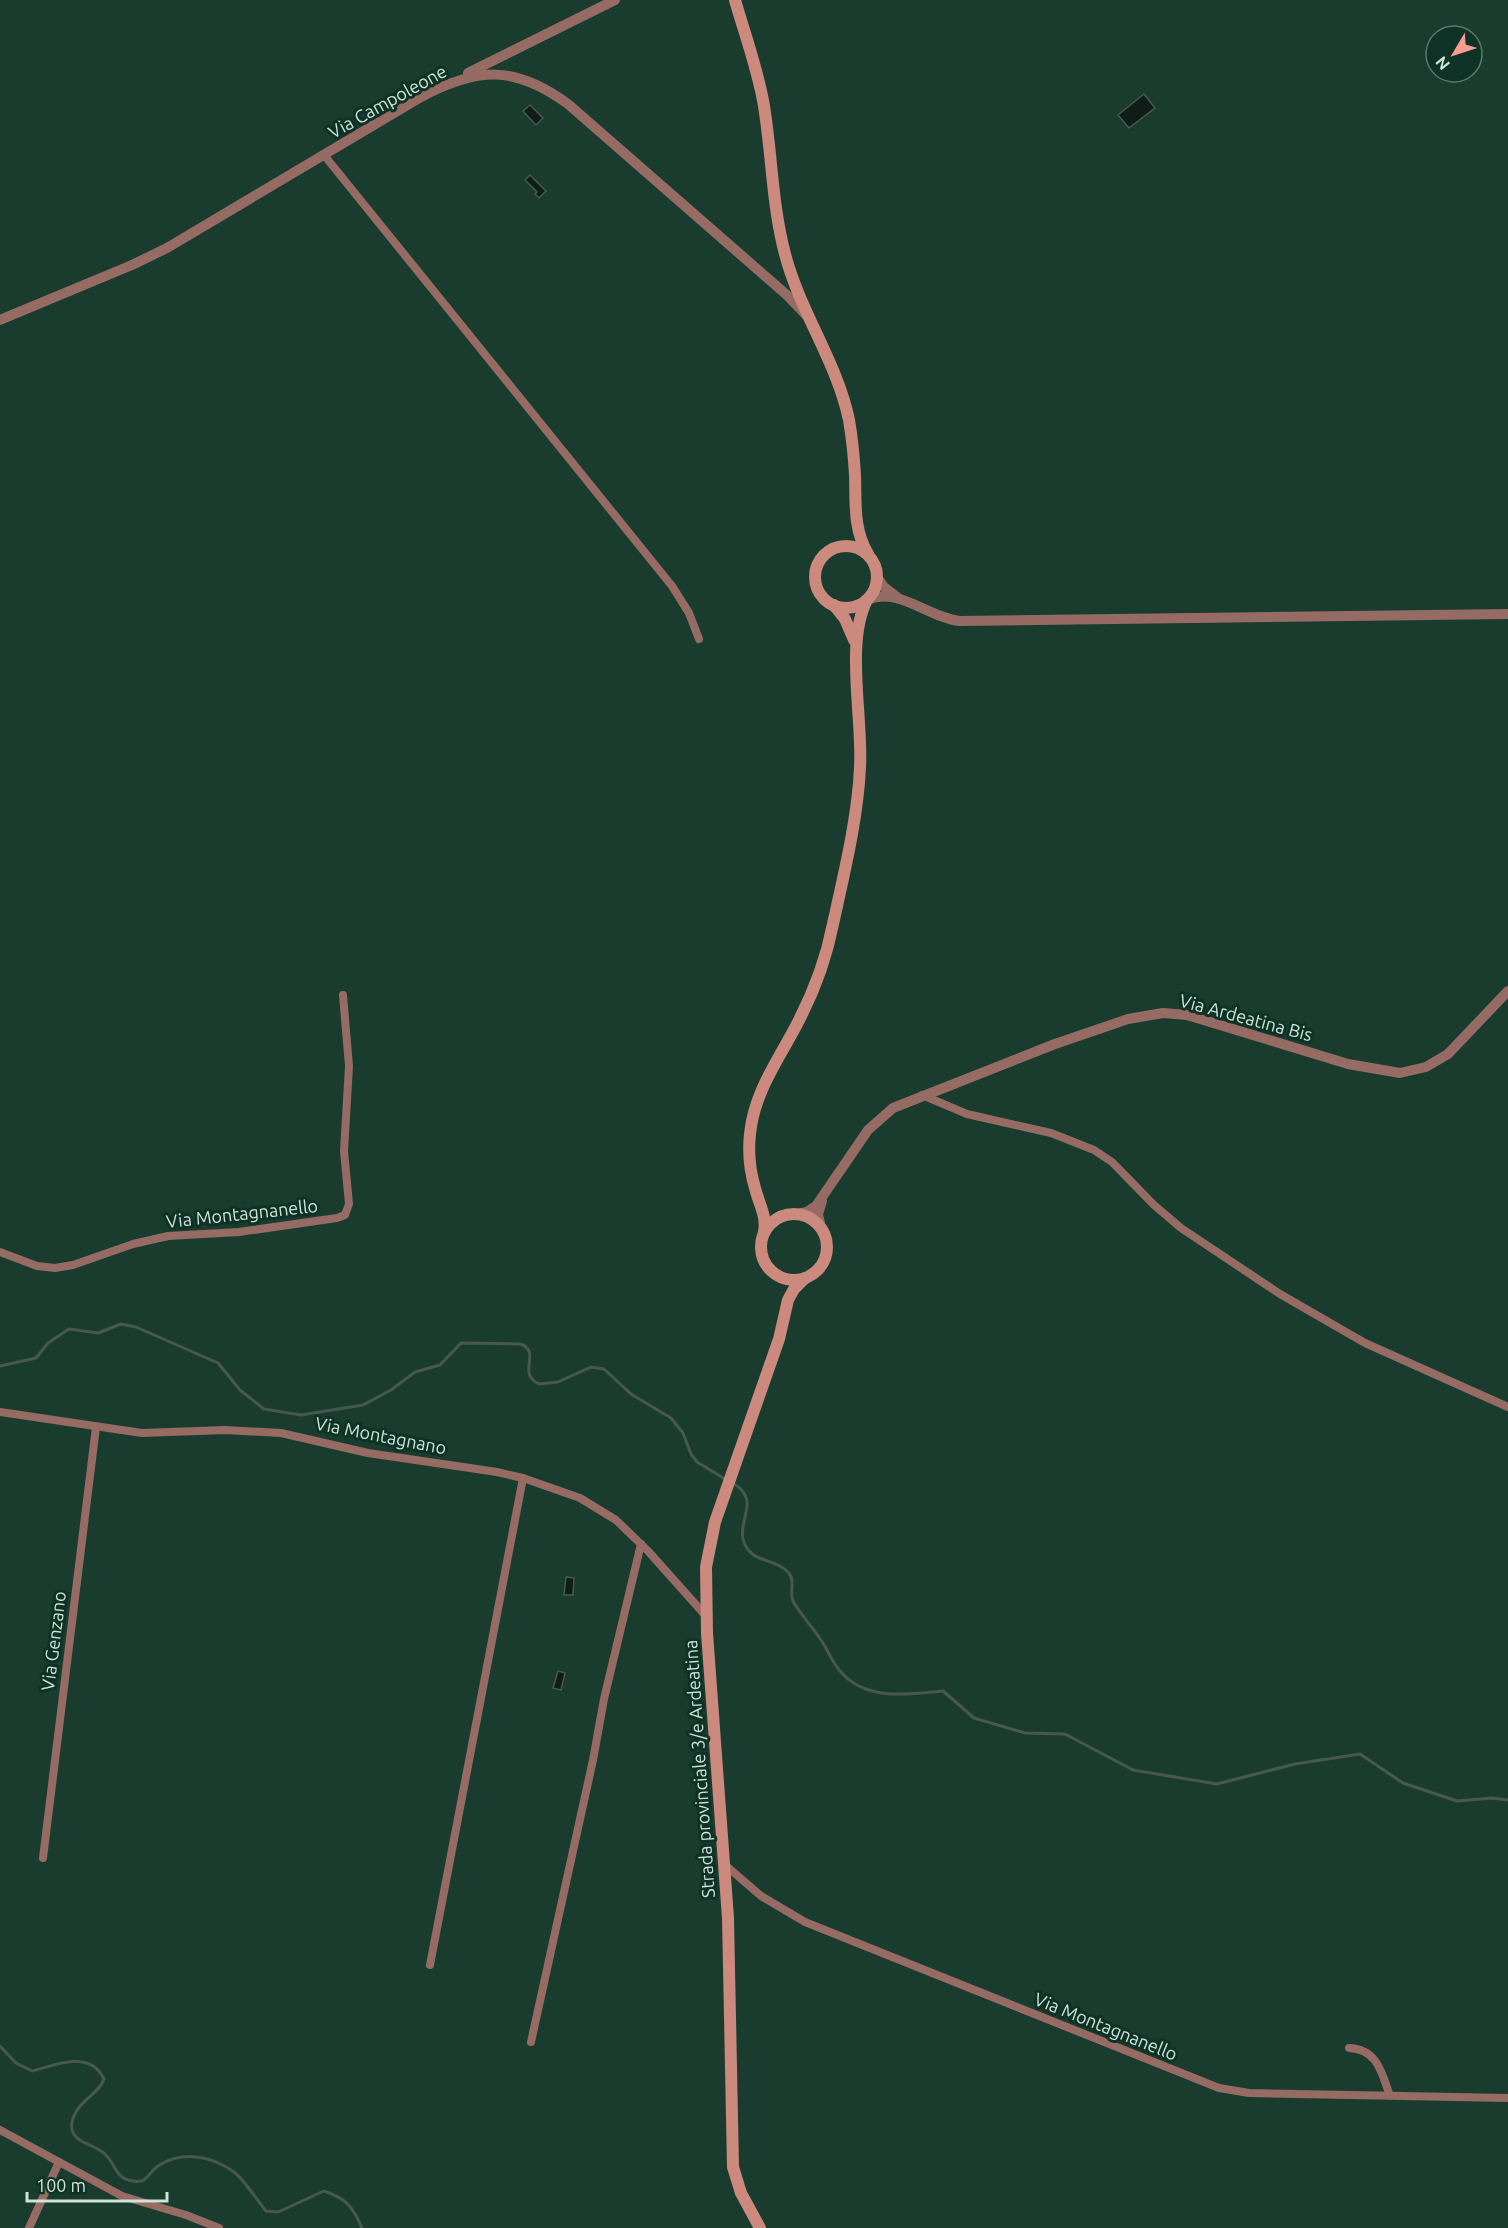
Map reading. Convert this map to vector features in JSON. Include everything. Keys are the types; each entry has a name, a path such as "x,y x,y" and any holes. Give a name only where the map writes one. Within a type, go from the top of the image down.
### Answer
{"main road":[{"path":"735,0 761,90 773,195 781,237 792,278 842,395 848,420 855,474 855,507 859,537 876,569 877,578 876,586 860,616 856,650 861,749 854,814 833,924 823,963 797,1024 763,1085 752,1118 750,1153 754,1183 764,1214 764,1232 761,1241 763,1258 783,1288 785,1315"},
{"path":"839,546 850,530 855,507"},
{"path":"867,600 851,607 834,605 826,601 816,587 815,569 824,554 839,546 849,545 868,554"},
{"path":"834,605 845,619 856,650"},
{"path":"759,1201 771,1212 806,1216 821,1228 826,1244 826,1253 819,1269 805,1278 791,1294 785,1315"},
{"path":"764,1232 777,1219 791,1215"},
{"path":"773,1273 788,1280 805,1278"},
{"name":"Strada provinciale 3/e Ardeatina","path":"760,2228 741,2193 734,2167 730,1971 706,1616 707,1558 715,1522 779,1339 785,1315"}],"street":[{"path":"448,83 615,0"},
{"name":"Via Campoleone","path":"0,320 157,253 448,83 476,75 502,75 532,82 561,99 788,296 811,322"},
{"path":"324,155 672,586 689,613 699,639"},
{"path":"877,578 889,592 902,600 945,618 960,621 1508,614"},
{"path":"867,600 882,596 902,600"},
{"name":"Via Ardeatina Bis","path":"791,1215 812,1209 823,1198 864,1135 877,1120 893,1108 1074,1037 1128,1019 1163,1013 1197,1017 1365,1068 1394,1073 1408,1072 1430,1066 1448,1054 1508,991"},
{"name":"Via Montagnanello","path":"0,1252 41,1268 62,1268 168,1236 247,1231 338,1218 345,1215 349,1206 344,1147 349,1066 344,995"},
{"path":"922,1095 967,1114 1051,1133 1094,1149 1112,1162 1154,1205 1181,1228 1280,1294 1365,1343 1508,1407"},
{"name":"Via Ardeatina Bis","path":"821,1228 818,1214 823,1198"},
{"name":"Via Montagnano","path":"0,1412 150,1434 225,1430 281,1433 368,1453 523,1478 563,1491 593,1505 616,1520 641,1544 706,1616"},
{"name":"Via Genzano","path":"43,1858 96,1427"},
{"path":"430,1965 523,1478"},
{"path":"531,2042 593,1760 604,1699 641,1544"},
{"name":"Via Montagnanello","path":"724,1864 761,1896 805,1922 1212,2086 1243,2092 1508,2098"},
{"path":"1349,2048 1364,2051 1377,2061 1390,2097"},
{"path":"0,2130 122,2196 186,2215 219,2228"},
{"path":"29,2228 59,2162"}],"shaded area":[{"path":"1144,94 1155,108 1129,128 1118,115"},
{"path":"530,105 543,118 536,125 523,111"},
{"path":"530,175 546,191 539,198 535,194 537,192 525,180"},
{"path":"566,1577 574,1578 573,1595 564,1595"},
{"path":"558,1671 565,1673 561,1690 553,1688"}],"waterway":[{"path":"0,1366 36,1358 48,1343 69,1329 98,1333 121,1324 136,1327 218,1363 240,1390 264,1409 301,1415 363,1405 391,1390 415,1372 440,1365 461,1343 521,1344 529,1352 529,1374 539,1384 558,1382 591,1367 604,1369 631,1394 671,1418 683,1433 691,1454 697,1462 725,1479"},
{"path":"731,1482 745,1495 747,1502 742,1532 746,1547 756,1557 777,1564 789,1573 792,1580 794,1603 840,1671 862,1688 888,1694 943,1691 974,1718 1025,1733 1065,1734 1133,1770 1217,1784 1295,1764 1360,1754 1403,1783 1457,1801 1492,1798 1508,1800"},
{"path":"0,2046 16,2063 32,2071 72,2062 90,2064 98,2070 104,2079 98,2089 78,2108 72,2122 72,2129 83,2142 105,2154 119,2174 127,2180 141,2181 158,2166 177,2158 207,2159 234,2172 247,2185 266,2211 278,2212 324,2191 348,2204 362,2228"}]}
